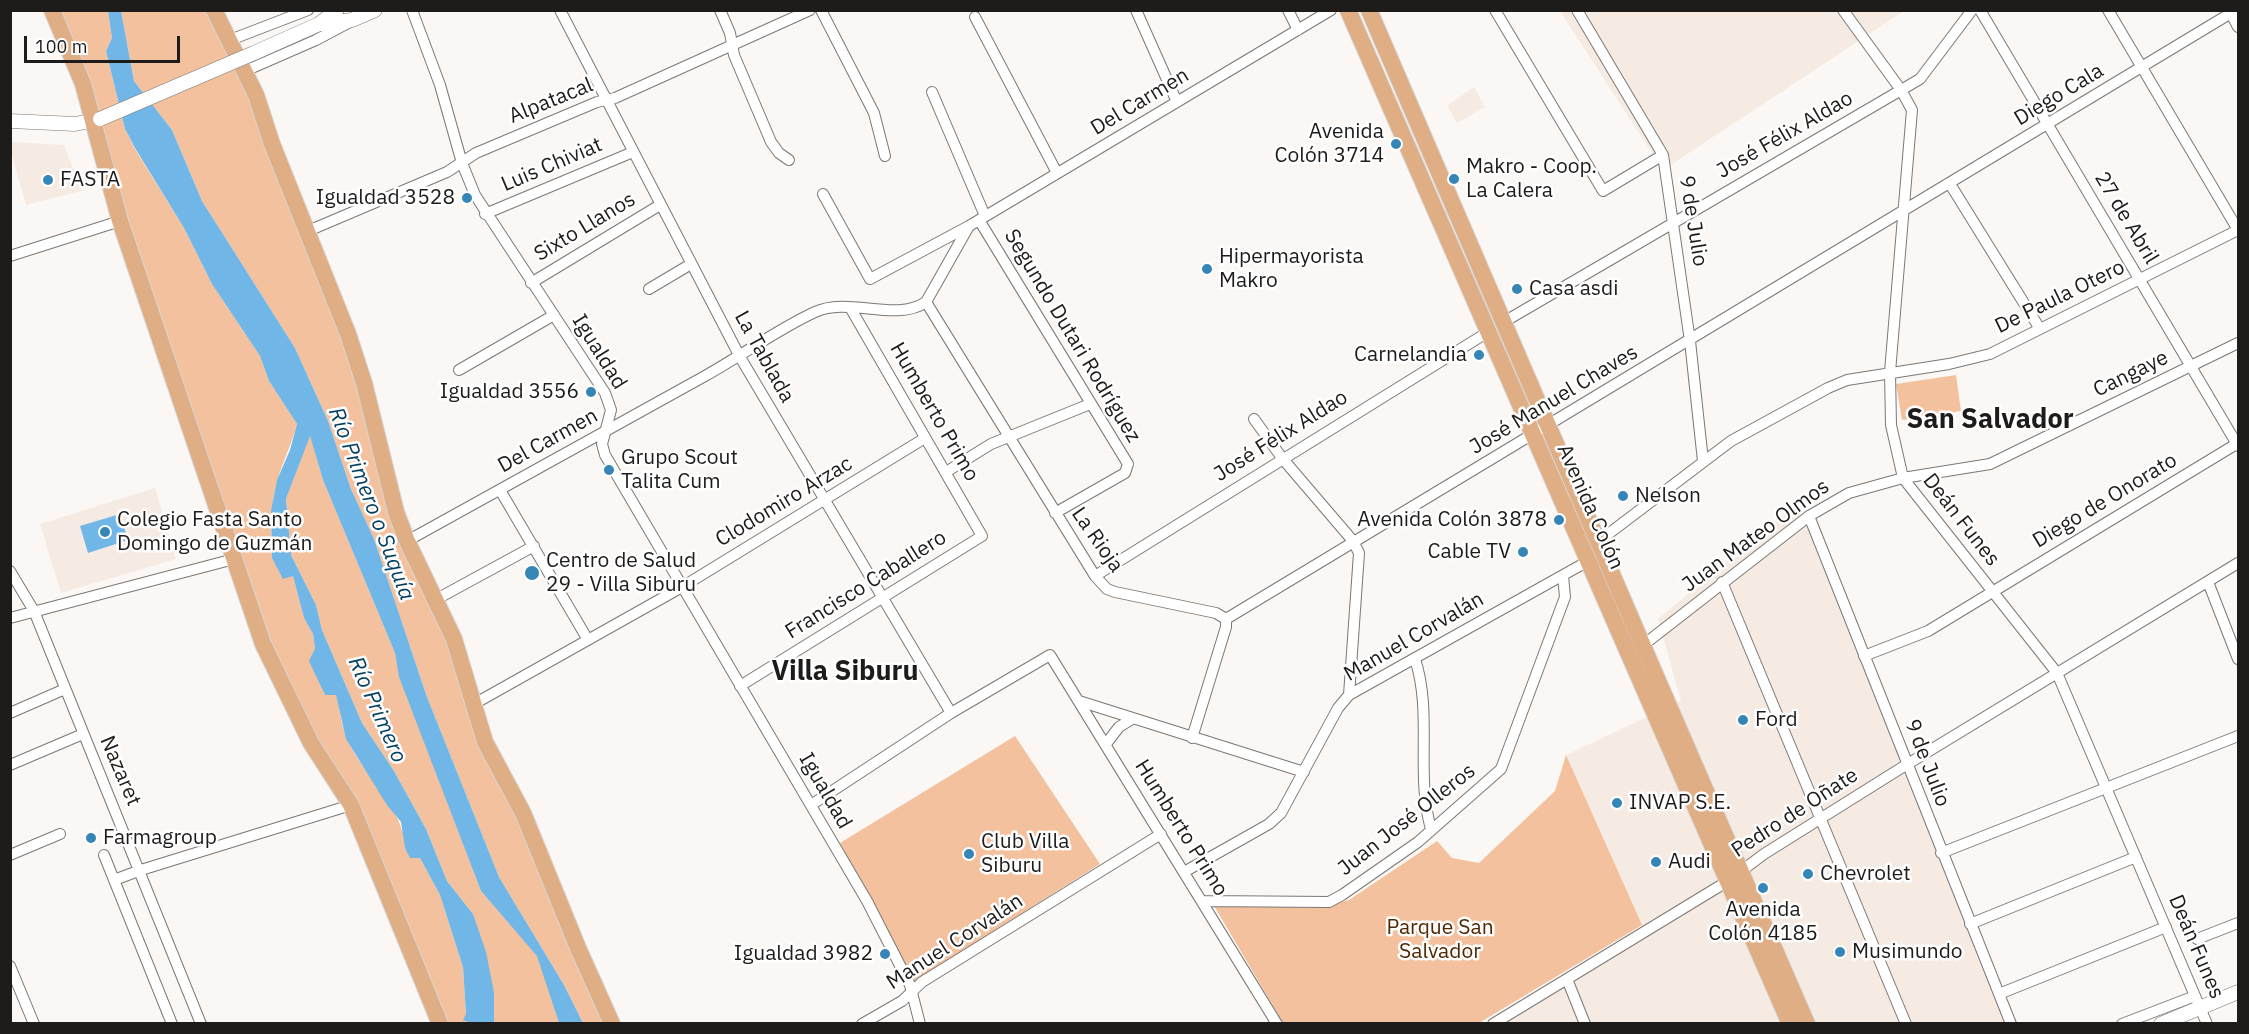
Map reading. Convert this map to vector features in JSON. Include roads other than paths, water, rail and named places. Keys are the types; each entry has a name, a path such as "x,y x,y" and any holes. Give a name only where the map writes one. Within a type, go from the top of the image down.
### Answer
{"main road":[{"path":"52,10 96,121 120,221 263,644 311,744 351,805 440,1023"},
{"path":"214,10 245,71 348,334 364,383 396,512 407,541 454,639 485,741 523,813 578,948 612,1023"},
{"path":"10,121 75,124 96,121 319,24 337,10"},
{"path":"319,24 352,20 375,10"},
{"name":"Avenida Colón","path":"1348,10 1495,328 1540,432 1590,560 1734,876 1807,1023"},
{"name":"Avenida Colón","path":"1369,10 1495,328"},
{"name":"Avenida Colón","path":"1540,432 1599,541 1734,876 1790,1023"},
{"path":"2161,1023 2198,1001 2238,992"}],"street":[{"path":"230,40 308,10"},
{"name":"Igualdad","path":"412,10 440,85 462,163 485,214 605,393 611,410 602,444 605,455 867,901 912,991 920,1023"},
{"name":"La Tablada","path":"560,10 741,357 951,713"},
{"path":"720,10 733,45 734,55 771,142 779,153 789,160"},
{"name":"Alpatacal","path":"308,231 447,172 476,153 608,99 810,10"},
{"path":"821,10 874,113 885,156"},
{"path":"1136,10 1177,102"},
{"path":"1288,10 1298,30"},
{"name":"Del Carmen","path":"823,194 870,279 978,221 1331,10"},
{"path":"1496,10 1603,191 1663,155"},
{"name":"9 de Julio","path":"1576,10 1663,155 1690,341 1703,460"},
{"name":"Deán Funes","path":"1843,10 1901,90 1912,110 1890,372 1891,425 1904,478 2057,673 2207,1023"},
{"name":"José Félix Aldao","path":"1095,576 1495,328 1920,79 1972,10"},
{"name":"27 de Abril","path":"1980,10 2238,444"},
{"path":"2108,10 2238,230"},
{"path":"2232,12 2238,27"},
{"name":"Diego Cala","path":"1902,213 2232,12"},
{"path":"975,17 1057,174"},
{"path":"245,71 316,40 352,20"},
{"path":"932,92 978,221"},
{"name":"Luis Chiviat","path":"485,214 633,152"},
{"path":"1950,184 2040,329"},
{"name":"Sixto Llanos","path":"531,283 660,205"},
{"name":"José Manuel Chaves","path":"1226,619 1902,213"},
{"path":"10,256 120,221"},
{"name":"Del Carmen","path":"407,541 741,357 815,312 825,309 904,309 920,306 926,302 978,221"},
{"name":"Segundo Dutari Rodríguez","path":"978,221 1128,464 1125,473 1055,513"},
{"name":"De Paula Otero","path":"1890,372 1971,360 2040,329 2238,230"},
{"path":"649,290 691,264"},
{"name":"La Rioja","path":"926,302 1055,513 1095,576 1107,589 1216,613 1226,619"},
{"name":"Humberto Primo","path":"851,309 982,536"},
{"path":"459,370 554,315"},
{"name":"Cangaye","path":"1904,478 1990,464 2238,343"},
{"path":"1599,541 1703,460 1752,428 1828,388 1847,381 1890,372"},
{"path":"946,472 1008,436 1090,404"},
{"path":"1254,418 1282,458 1353,541 1360,560 1350,695"},
{"name":"Clodomiro Arzac","path":"474,704 682,587 926,438"},
{"name":"Diego de Onorato","path":"1864,656 1928,631 2238,444"},
{"name":"Juan Mateo Olmos","path":"1642,646 1809,516 1860,489 1904,478"},
{"path":"500,490 588,640"},
{"name":"9 de Julio","path":"1809,516 1941,853 2011,1023"},
{"name":"Francisco Caballero","path":"740,686 982,536"},
{"path":"435,600 534,546"},
{"path":"10,618 234,559"},
{"name":"Manuel Corvalán","path":"1184,872 1274,820 1304,772 1338,708 1350,695 1590,560"},
{"name":"Pedro de Oñate","path":"1493,1023 1734,876 1822,817 1906,765 2238,563"},
{"name":"Nazaret","path":"10,571 34,611 141,870 201,1023"},
{"name":"Juan José Olleros","path":"1203,901 1334,900 1407,850 1501,769 1565,597 1563,576"},
{"path":"1722,582 1906,1023"},
{"path":"2208,582 2238,658"},
{"path":"1192,738 1226,627 1226,619"},
{"name":"Humberto Primo","path":"951,713 1050,655 1277,1023"},
{"path":"1415,659 1421,680 1425,807 1431,829"},
{"path":"10,713 65,689"},
{"path":"1079,701 1304,772"},
{"path":"811,805 951,713"},
{"path":"1106,744 1119,727 1132,719"},
{"path":"10,765 83,734"},
{"path":"1941,853 2107,790 2238,736"},
{"path":"114,880 351,805"},
{"path":"10,855 60,834"},
{"name":"Manuel Corvalán","path":"862,1023 902,1001 922,982 1161,834"},
{"path":"104,855 172,1023"},
{"path":"1970,924 2136,857"},
{"path":"2198,939 2238,923"},
{"path":"1999,994 2166,927"},
{"path":"10,966 34,1023"},
{"path":"1567,979 1586,1023"},
{"path":"2122,1023 2198,1001"}],"water":[{"path":"108,11 121,11 134,81 172,130 202,201 295,348 328,421 351,489 374,539 427,697 499,877 564,985 583,1023 559,1023 537,956 481,891 399,677 395,653 323,480 310,436 286,499 291,555 316,605 322,630 362,723 394,771 426,829 447,881 473,914 486,952 494,992 494,1023 471,1023 463,1020 466,1014 463,967 440,895 420,858 410,858 405,848 401,822 387,805 346,739 336,695 325,695 309,661 315,648 313,634 304,618 293,576 283,579 272,558 271,511 277,480 290,450 297,424 269,381 260,356 212,284 184,228 125,129 106,51 112,38"},
{"path":"120,514 128,540 88,553 80,526"}],"place":[{"name":"Avenida Colón 3714","path":"1396,144"},
{"name":"Makro - Coop. La Calera","path":"1454,179"},
{"name":"FASTA","path":"48,180"},
{"name":"Igualdad 3528","path":"467,198"},
{"name":"Hipermayorista Makro","path":"1207,269"},
{"name":"Casa asdi","path":"1517,289"},
{"name":"Carnelandia","path":"1479,355"},
{"name":"Igualdad 3556","path":"591,392"},
{"name":"Grupo Scout Talita Cum","path":"609,470"},
{"name":"Nelson","path":"1623,496"},
{"name":"Avenida Colón 3878","path":"1559,520"},
{"name":"Colegio Fasta Santo Domingo de Guzmán","path":"105,532"},
{"name":"Cable TV","path":"1523,552"},
{"name":"Centro de Salud 29 - Villa Siburu","path":"532,573"},
{"name":"Ford","path":"1743,720"},
{"name":"INVAP S.E.","path":"1617,803"},
{"name":"Farmagroup","path":"91,838"},
{"name":"Club Villa Siburu","path":"969,854"},
{"name":"Audi","path":"1656,862"},
{"name":"Chevrolet","path":"1808,874"},
{"name":"Avenida Colón 4185","path":"1763,888"},
{"name":"Musimundo","path":"1840,952"},
{"name":"Igualdad 3982","path":"885,954"}],"district":[{"name":"San Salvador","path":"1990,420"},
{"name":"Villa Siburu","path":"845,672"}],"water label":[{"name":"Río Primero o Suquía","path":"371,504"},
{"name":"Río Primero","path":"377,710"}],"park label":[{"name":"Parque San Salvador","path":"1440,940"}]}
